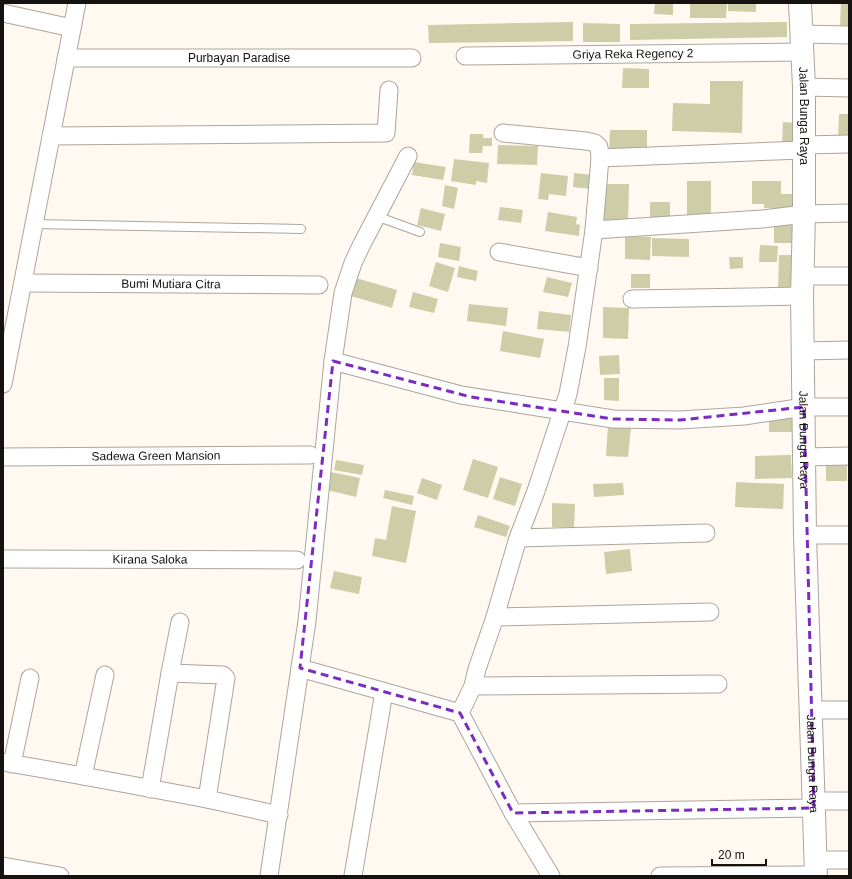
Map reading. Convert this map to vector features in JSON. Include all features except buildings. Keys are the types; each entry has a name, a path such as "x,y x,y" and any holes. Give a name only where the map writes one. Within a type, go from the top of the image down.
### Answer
{"main road":[{"name":"Jalan Bunga Raya","path":"800,3 804,87 803,351 805,535 815,870"}],"street":[{"path":"3,384 77,3"},
{"path":"3,13 72,28"},
{"name":"Griya Reka Regency 2","path":"465,56 801,43 849,35"},
{"name":"Purbayan Paradise","path":"66,58 412,58"},
{"path":"804,87 849,88"},
{"path":"51,136 386,133 389,90"},
{"path":"460,713 473,686 518,538 536,491 568,394 589,268 600,158 599,147 595,143 503,134"},
{"path":"600,158 803,148 849,144"},
{"path":"269,876 307,621 333,361 346,282 362,244 408,156"},
{"path":"594,230 762,219 804,214 849,213"},
{"path":"499,252 589,268"},
{"path":"632,299 803,286 849,276"},
{"name":"Bumi Mutiara Citra","path":"22,284 319,285"},
{"path":"803,351 849,350"},
{"path":"333,361 461,395 613,419 680,420 744,416 804,407 849,407"},
{"name":"Sadewa Green Mansion","path":"3,457 310,455"},
{"path":"804,457 849,456"},
{"path":"518,538 706,533"},
{"path":"805,535 849,535"},
{"name":"Kirana Saloka","path":"3,559 297,560"},
{"path":"495,617 710,612"},
{"path":"150,789 180,622"},
{"path":"300,668 460,713 513,813 551,876"},
{"path":"170,673 224,675 226,678 207,799"},
{"path":"83,776 105,675"},
{"path":"30,678 8,763 207,799 279,816"},
{"path":"473,686 718,684"},
{"path":"353,876 384,692"},
{"path":"811,710 849,710"},
{"path":"513,813 814,805 849,801"},
{"path":"660,876 815,870 849,860"},
{"path":"3,866 60,876"}],"lane":[{"path":"376,216 420,232"},
{"path":"34,224 301,229"}],"highlighted area":[{"path":"333,361 471,397 613,419 680,420 804,407 814,808 513,813 460,713 300,668"}]}
